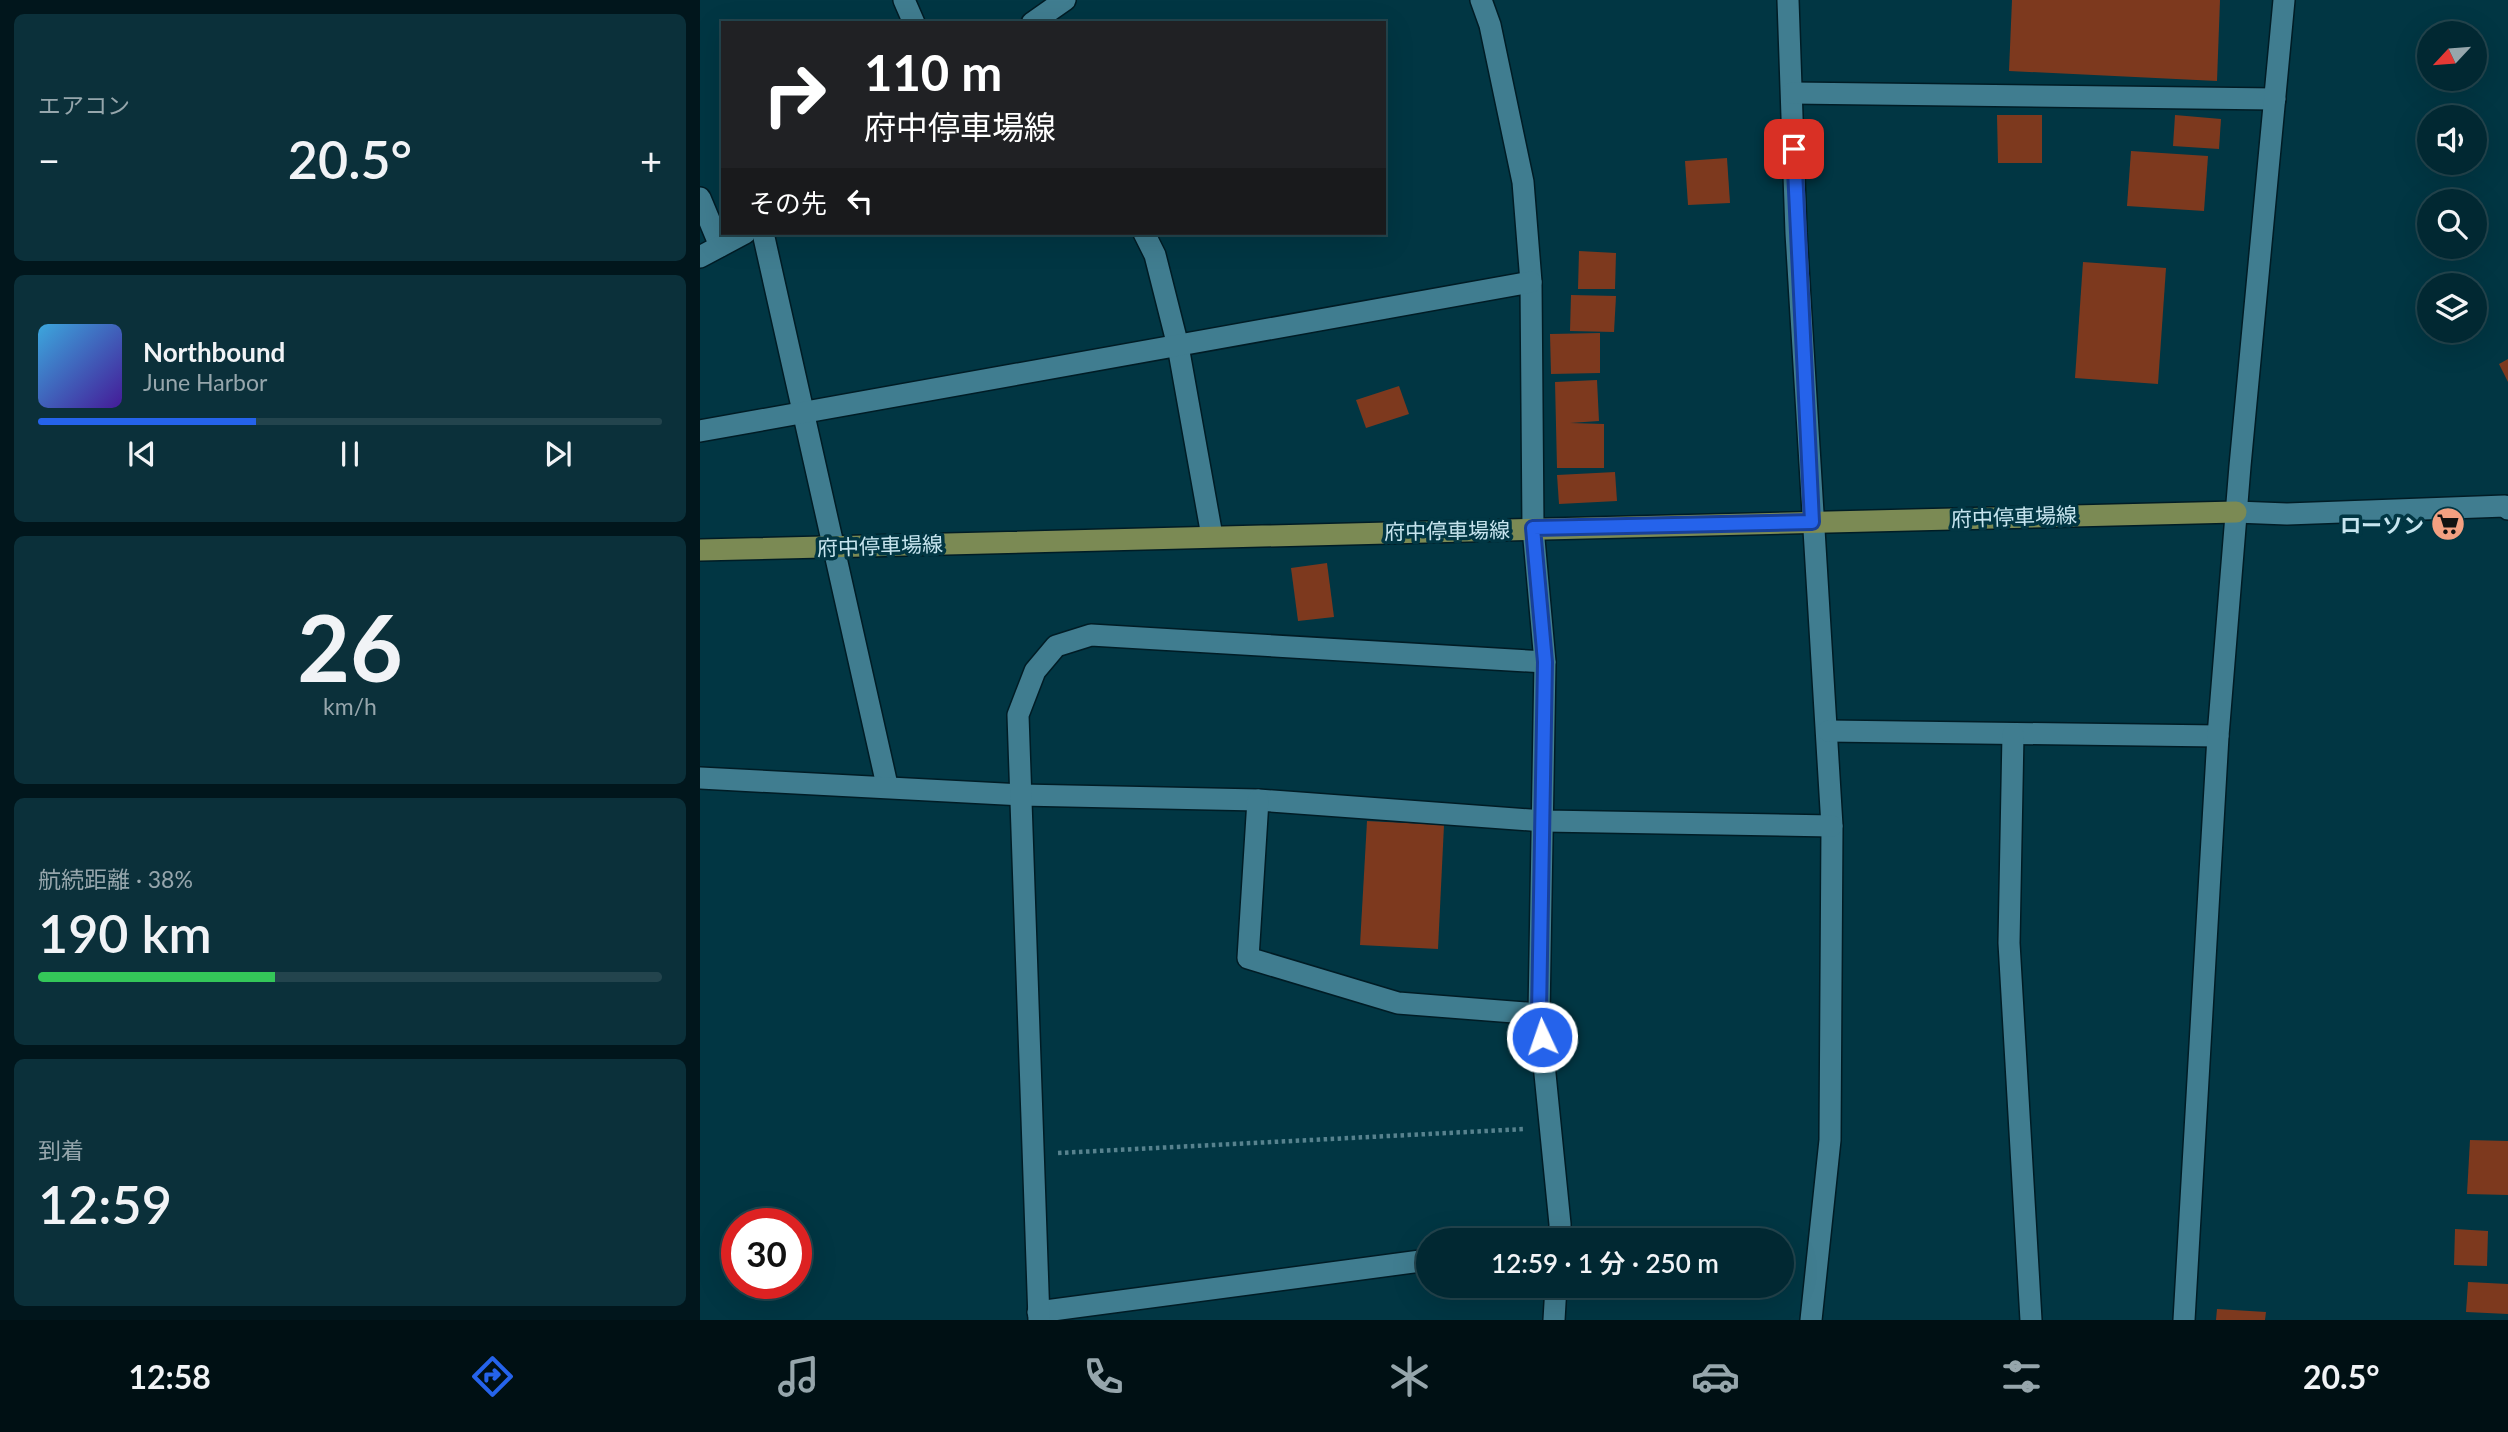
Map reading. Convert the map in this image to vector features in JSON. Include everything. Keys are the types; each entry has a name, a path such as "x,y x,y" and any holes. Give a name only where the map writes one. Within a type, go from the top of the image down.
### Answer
{"main road":[{"name":"府中停車場線","path":"700,550 2236,512"}],"street":[{"path":"904,0 913,21"},
{"path":"1036,16 1065,0"},
{"path":"1481,0 1490,25 1524,182 1531,282 1533,528 1545,662 1539,1014 1558,1228"},
{"path":"1788,0 1812,522 1828,731 1832,826 1830,1140 1811,1320"},
{"path":"2184,1320 2218,736 2284,0"},
{"path":"1792,93 2275,99"},
{"path":"700,198 720,246"},
{"path":"700,257 741,235"},
{"path":"763,235 801,413 835,546 887,785"},
{"path":"1145,235 1155,255 1178,346 1212,536"},
{"path":"700,432 1531,282"},
{"path":"2236,512 2287,514 2505,506 2508,509"},
{"path":"1416,1262 1039,1316 1018,715 1035,671 1056,646 1091,635 1545,662"},
{"path":"1828,731 2218,736"},
{"path":"2013,734 2010,943 2031,1320"},
{"path":"700,778 887,785 1021,795 1258,800 1544,821 1832,826"},
{"path":"1258,800 1248,958 1398,1003 1539,1014"},
{"path":"1554,1320 1555,1298"}],"path":[{"path":"1033,1154 1551,1128"}],"building":[{"path":"2012,0 2220,0 2217,81 2009,71"},
{"path":"1997,115 2042,115 2042,163 1998,163"},
{"path":"2175,115 2221,119 2219,149 2173,146"},
{"path":"2131,151 2208,156 2204,211 2127,206"},
{"path":"1727,158 1730,203 1688,205 1685,161"},
{"path":"1579,251 1616,253 1615,289 1578,289"},
{"path":"2083,262 2166,268 2158,384 2075,378"},
{"path":"1571,295 1616,296 1614,332 1570,331"},
{"path":"1600,333 1600,373 1551,374 1550,334"},
{"path":"2508,359 2508,382 2499,364"},
{"path":"1597,380 1599,421 1570,423 1604,424 1604,468 1557,468 1555,382"},
{"path":"1399,386 1409,414 1366,428 1356,400"},
{"path":"1615,472 1617,501 1559,504 1557,475"},
{"path":"1327,563 1334,617 1298,621 1291,568"},
{"path":"1367,821 1444,825 1438,949 1360,945"},
{"path":"2470,1140 2508,1141 2508,1195 2467,1194"},
{"path":"2455,1229 2488,1231 2487,1266 2454,1265"},
{"path":"2468,1282 2508,1284 2508,1314 2466,1312"},
{"path":"2217,1309 2266,1312 2265,1320 2216,1320"}],"place":[{"name":"ローソン","path":"2448,524"}],"route":[{"path":"1542,1037 1539,1014 1545,662 1533,528 1812,522 1794,149"}]}
